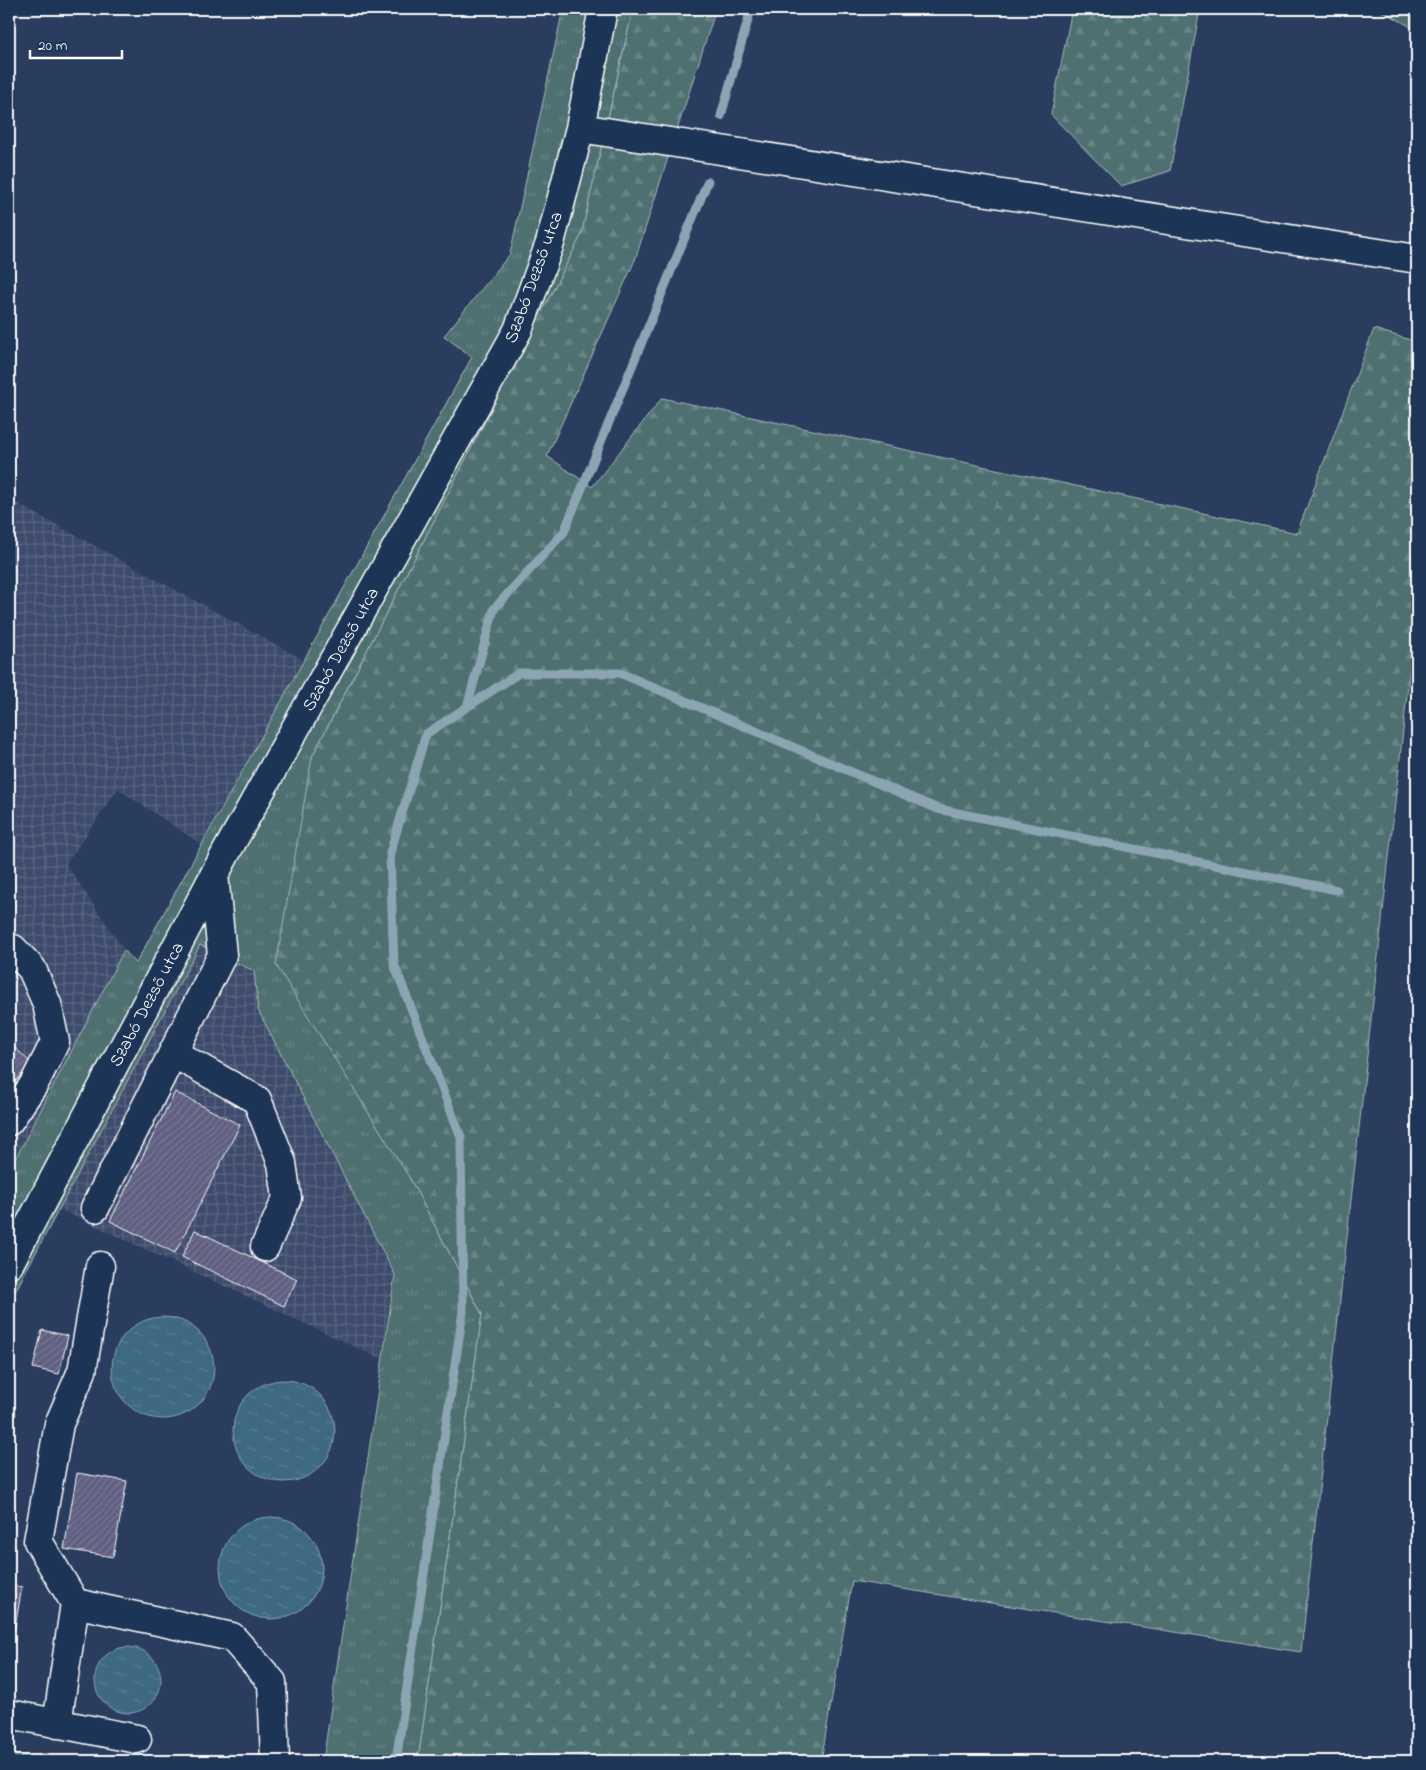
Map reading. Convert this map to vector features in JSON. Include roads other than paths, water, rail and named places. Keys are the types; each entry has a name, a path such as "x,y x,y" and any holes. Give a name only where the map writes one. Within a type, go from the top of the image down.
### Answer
{"street":[{"name":"Szabó Dezső utca","path":"9,1264 214,875 518,330 550,243 580,128 602,9"},
{"path":"580,128 1417,259"},
{"path":"95,1208 222,955 214,875"},
{"path":"9,949 13,949 32,969 47,1004 54,1042 34,1084 9,1121"},
{"path":"173,1053 257,1100 282,1163 287,1198 265,1247"},
{"path":"57,1724 75,1603 38,1541 59,1424 82,1371 100,1266"},
{"path":"75,1603 232,1637 272,1682 275,1761"},
{"path":"9,1714 137,1739"}],"water":[{"path":"163,1317 182,1321 199,1332 210,1349 214,1368 210,1387 199,1404 182,1415 163,1419 144,1415 127,1404 116,1387 112,1368 116,1349 127,1332 144,1321"},
{"path":"284,1380 303,1384 320,1395 331,1412 335,1431 331,1450 320,1467 303,1478 284,1482 265,1478 248,1467 237,1450 233,1431 237,1412 248,1395 265,1384"},
{"path":"271,1517 290,1521 307,1532 318,1549 322,1568 318,1587 307,1604 290,1615 271,1619 252,1615 235,1604 224,1587 220,1568 224,1549 235,1532 252,1521"},
{"path":"121,1647 135,1647 147,1652 156,1661 161,1673 159,1693 152,1704 135,1713 121,1713 109,1708 100,1699 95,1687 95,1673 100,1661 109,1652"},
{"path":"9,1753 53,1761 9,1761"}],"waterway":[{"path":"721,116 751,9"},
{"path":"467,707 494,609 564,532 708,181"},
{"path":"396,1761 463,1311 461,1137 394,964 390,853 426,734 519,673 620,673 938,809 1337,890"}]}
